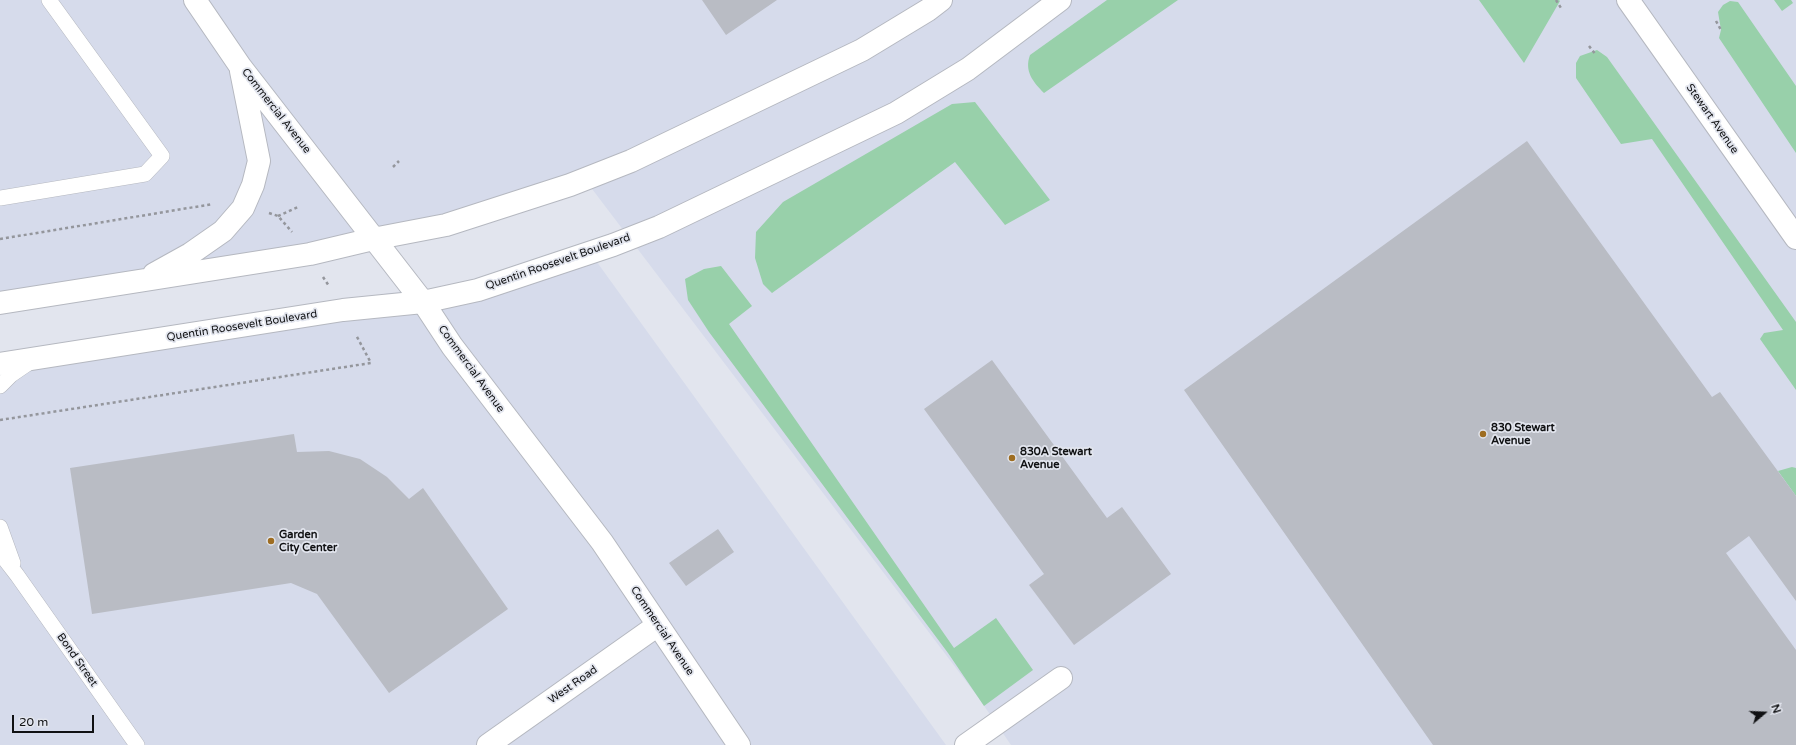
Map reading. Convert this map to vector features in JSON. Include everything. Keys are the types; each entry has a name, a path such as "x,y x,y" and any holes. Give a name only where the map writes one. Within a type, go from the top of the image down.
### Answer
{"street":[{"name":"Commercial Avenue","path":"195,0 240,66 423,302 452,346 602,542 739,745"},
{"path":"0,303 310,254 373,239 446,225 570,185 631,161 862,50 928,10 941,0"},
{"name":"Quentin Roosevelt Boulevard","path":"0,364 343,310 423,302 478,290 613,245 666,224 896,113 968,69 1060,0"},
{"name":"Stewart Avenue","path":"1628,0 1796,238"},
{"path":"140,281 190,254 223,231 243,208 253,185 259,161 240,66"},
{"name":"West Road","path":"488,745 658,625"},
{"path":"966,745 1061,678"}],"lane":[{"path":"0,198 145,174 162,156 49,0"},
{"path":"0,386 11,375 35,359"},
{"name":"Bond Street","path":"0,527 17,575"},
{"name":"Bond Street","path":"0,553 137,745"}],"path":[{"path":"1556,0 1561,8"},
{"path":"1716,21 1721,30"},
{"path":"1589,46 1596,54"},
{"path":"393,167 399,161"},
{"path":"278,216 298,207"}],"shaded area":[{"path":"0,0 1796,0 1796,745 1011,745 978,697 586,181 373,239 0,305"},
{"path":"594,258 946,745 0,745 0,368 51,361 389,293 516,286"}],"green space":[{"path":"1107,0 1178,0 1044,93 1036,85 1029,71 1028,61 1030,55"},
{"path":"1479,0 1559,0 1560,1 1524,63"},
{"path":"1774,0 1791,0 1793,3 1782,11"},
{"path":"1730,1 1738,2 1796,86 1796,153 1719,38 1721,30 1718,12 1723,5"},
{"path":"1597,50 1607,57 1796,322 1796,390 1760,339 1764,333 1783,330 1652,139 1621,144 1576,78 1576,63 1580,56"},
{"path":"975,102 1050,200 1005,225 955,162 772,293 763,284 755,258 756,232 783,202 952,104"},
{"path":"721,266 752,306 729,324 954,648 996,618 1033,670 984,706 948,653 709,332 688,300 685,279 704,269"},
{"path":"1792,467 1796,468 1796,496 1778,471"}],"building":[{"path":"702,0 777,0 726,35"},
{"name":"830 Stewart Avenue","path":"1527,141 1712,397 1720,392 1796,496 1796,601 1749,536 1726,553 1796,650 1796,745 1433,745 1184,390"},
{"name":"830A Stewart Avenue","path":"992,360 1107,518 1122,507 1171,574 1074,645 1029,585 1044,574 924,409"},
{"name":"Garden City Center","path":"294,434 297,452 329,451 360,459 387,477 409,499 423,488 508,609 389,693 317,594 291,583 92,614 70,468"},
{"path":"718,529 734,552 686,586 669,563"}],"place":[{"name":"830 Stewart Avenue","path":"1483,434"},
{"name":"830A Stewart Avenue","path":"1012,458"},
{"name":"Garden City Center","path":"271,541"}]}
